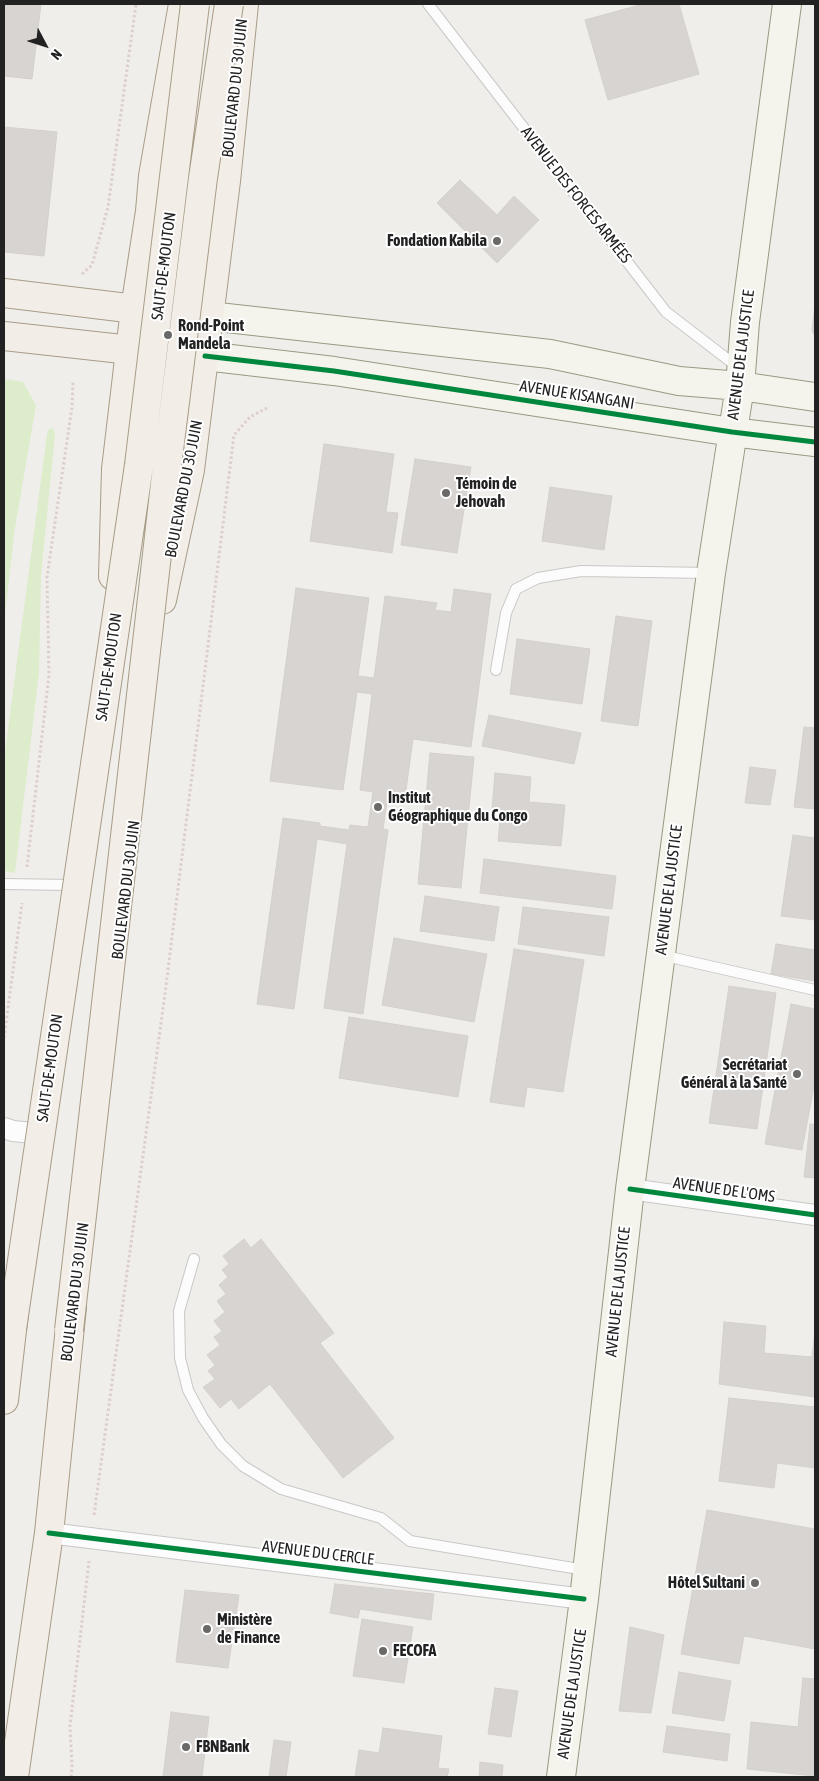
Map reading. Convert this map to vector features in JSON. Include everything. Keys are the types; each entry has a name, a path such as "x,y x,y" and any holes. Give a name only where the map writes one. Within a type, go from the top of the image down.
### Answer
{"main road":[{"path":"4,1400 33,1133 113,584 116,469 135,309 150,211 153,176 183,4"},
{"name":"SAUT-DE-MOUTON","path":"12,1329 139,465 195,4"},
{"name":"SAUT-DE-MOUTON","path":"70,1330 167,466 203,178 229,4"},
{"name":"BOULEVARD DU 30 JUIN","path":"14,1777 49,1533 70,1330 108,1042 163,592 190,470 205,356 226,181 244,4"},
{"name":"AVENUE DE LA JUSTICE","path":"561,1777 588,1570 630,1189 711,573 740,378 745,322 787,4"},
{"path":"153,176 165,206 169,209 195,211 207,208 226,181"},
{"path":"4,293 209,316"},
{"name":"AVENUE KISANGANI","path":"209,316 550,354 679,381 740,378 815,397"},
{"path":"4,336 131,351 205,356"},
{"name":"AVENUE KISANGANI","path":"205,356 334,371 732,432 815,442"},
{"path":"116,469 130,436 135,432 146,429 168,432 179,437 185,447 190,470"}],"street":[{"path":"4,1128 12,1131 33,1133"},
{"name":"AVENUE DE L'OMS","path":"630,1189 815,1215"},
{"name":"AVENUE DU CERCLE","path":"49,1533 584,1599"}],"lane":[{"name":"AVENUE DES FORCES ARMÉES","path":"428,4 666,312 740,378"},
{"path":"496,670 506,612 516,589 538,578 581,571 711,573"},
{"path":"4,884 70,885"},
{"path":"660,955 815,990"},
{"path":"194,1259 179,1311 180,1358 188,1390 203,1418 221,1444 243,1466 281,1489 381,1518 410,1541 588,1570"}],"path":[{"path":"79,277 92,265 108,207 136,4"},
{"path":"4,1038 49,674 47,578 72,407 73,381"},
{"path":"70,1777 72,1766 70,1726 92,1538 165,994 234,435 250,417 266,408"}],"green space":[{"path":"4,379 23,382 36,405 15,528 4,624"},
{"path":"53,428 55,434 41,576 39,673 15,873 4,871 4,759 47,434 49,429"}],"building":[{"path":"4,4 41,4 32,79 4,76"},
{"path":"643,4 679,4 699,74 608,100 585,20"},
{"path":"4,127 57,132 44,256 4,252"},
{"name":"Fondation Kabila","path":"460,180 497,215 514,196 539,220 497,263 437,203"},
{"path":"815,304 815,336 812,331"},
{"path":"324,444 394,454 386,512 398,513 392,553 310,541"},
{"path":"415,459 471,467 457,553 401,545"},
{"path":"550,487 612,496 604,550 542,541"},
{"name":"Institut Géographique du Congo","path":"296,588 369,598 358,676 374,678 385,596 437,603 435,610 451,612 454,589 491,594 471,747 413,739 405,797 388,794 383,829 388,830 363,1014 324,1008 347,844 317,839 294,1009 257,1004 283,818 320,823 320,826 349,830 350,825 368,827 373,792 360,790 372,694 357,692 343,790 270,781"},
{"path":"616,616 652,621 638,726 601,721"},
{"path":"517,639 590,649 582,704 510,694"},
{"path":"489,715 581,733 574,764 482,746"},
{"path":"804,727 815,728 815,809 794,807"},
{"path":"430,753 474,757 461,888 418,884"},
{"path":"750,767 776,770 770,805 745,803"},
{"path":"495,773 531,777 529,802 565,805 561,846 498,841 501,809 492,808"},
{"path":"793,835 815,838 815,920 781,916"},
{"path":"484,859 616,876 612,909 480,893"},
{"path":"425,896 499,907 494,941 420,931"},
{"path":"523,907 609,917 604,956 518,944"},
{"path":"394,938 487,954 474,1022 382,1005"},
{"path":"776,944 815,950 815,981 771,974"},
{"path":"514,949 584,960 563,1092 527,1087 524,1107 490,1102"},
{"path":"729,986 776,993 757,1129 709,1123"},
{"path":"791,1004 815,1009 815,1081 802,1150 765,1144"},
{"path":"349,1017 468,1036 458,1097 339,1078"},
{"path":"810,1124 815,1125 815,1178 804,1177"},
{"path":"244,1239 251,1248 261,1239 334,1333 320,1343 394,1438 343,1478 270,1384 239,1409 231,1399 220,1408 203,1387 215,1379 208,1371 215,1365 207,1355 220,1345 214,1337 222,1331 214,1321 225,1312 217,1301 226,1294 219,1285 228,1277 222,1270 229,1264 223,1256"},
{"path":"724,1322 766,1326 764,1353 812,1357 815,1331 815,1397 719,1384"},
{"path":"729,1398 815,1407 815,1468 777,1463 774,1488 719,1481"},
{"name":"Hôtel Sultani","path":"707,1510 815,1529 815,1649 744,1636 739,1664 681,1654"},
{"path":"335,1584 434,1594 431,1620 360,1609 358,1618 330,1613"},
{"name":"Ministère de Finance","path":"185,1590 239,1595 228,1668 176,1662"},
{"name":"FECOFA","path":"362,1619 413,1627 404,1683 353,1676"},
{"path":"630,1627 664,1635 651,1713 619,1711"},
{"path":"679,1672 731,1681 724,1721 672,1713"},
{"path":"803,1678 815,1679 815,1776 747,1769 751,1722 798,1727"},
{"path":"495,1688 518,1691 511,1737 488,1734"},
{"name":"FBNBank","path":"171,1712 209,1717 202,1777 163,1777"},
{"path":"667,1726 730,1734 727,1761 663,1752"},
{"path":"383,1728 442,1736 438,1768 449,1769 447,1777 355,1777 359,1750 379,1753"},
{"path":"274,1740 291,1742 286,1777 269,1777"},
{"path":"480,1762 503,1765 502,1777 479,1777"}],"cycle path":[{"path":"205,356 334,371 732,432 815,442"},
{"path":"630,1189 815,1215"},
{"path":"49,1533 584,1599"}],"place":[{"name":"Fondation Kabila","path":"497,241"},
{"name":"Rond-Point Mandela","path":"168,335"},
{"name":"Témoin de Jehovah","path":"446,493"},
{"name":"Institut Géographique du Congo","path":"378,807"},
{"name":"Secrétariat Général à la Santé","path":"797,1074"},
{"name":"Hôtel Sultani","path":"755,1583"},
{"name":"Ministère de Finance","path":"207,1629"},
{"name":"FECOFA","path":"383,1651"},
{"name":"FBNBank","path":"186,1747"}]}
